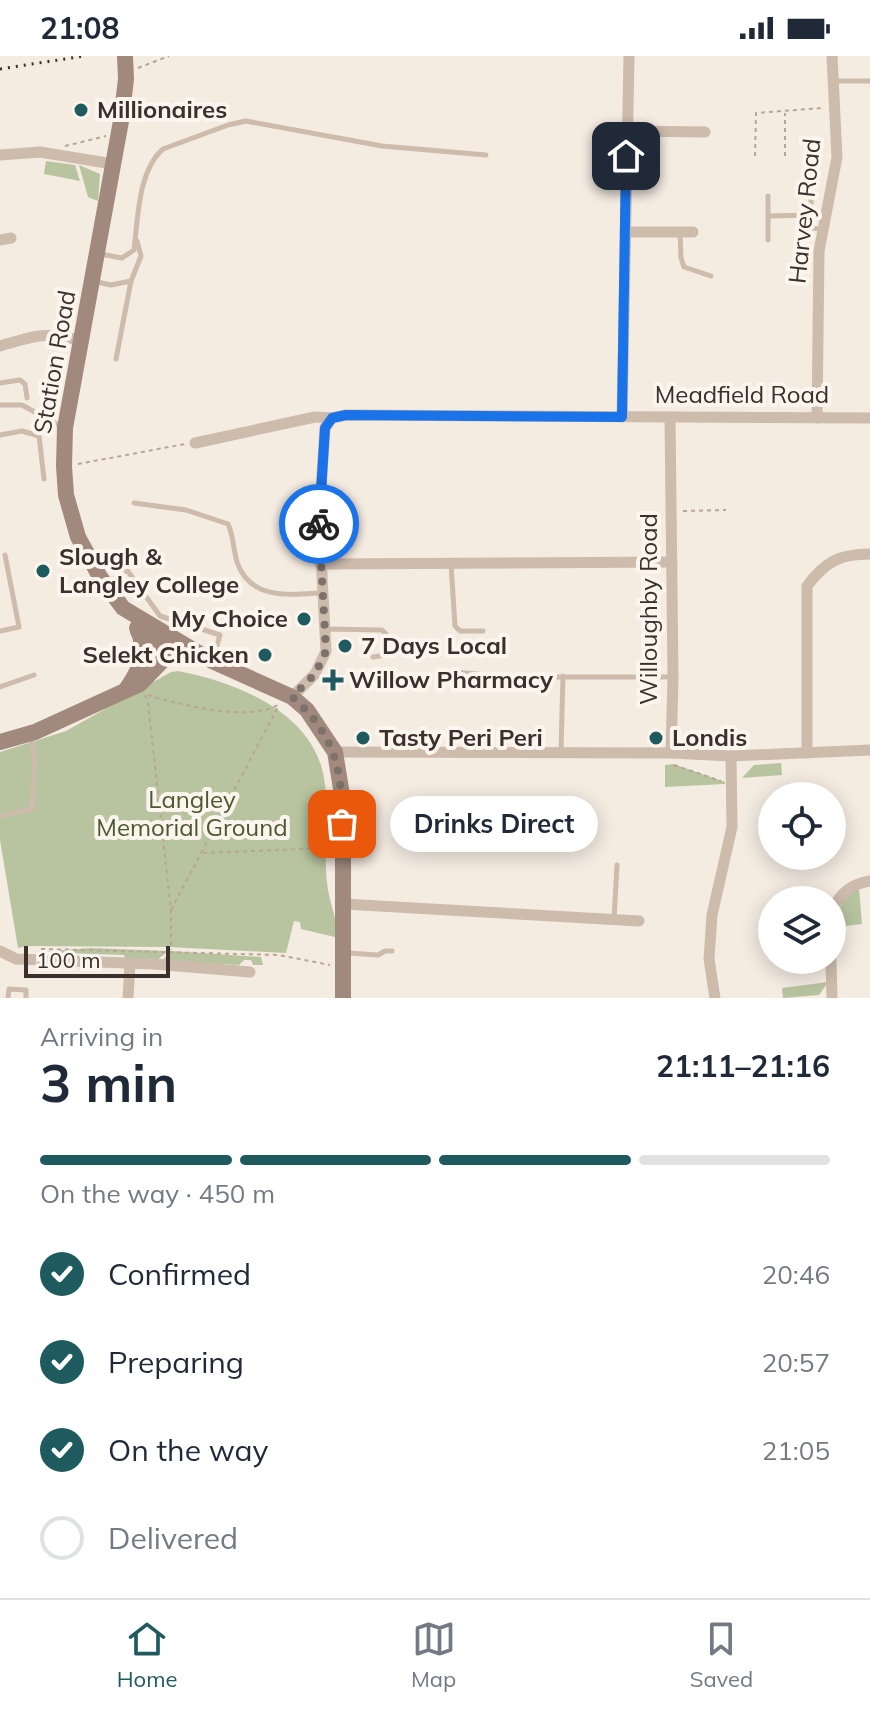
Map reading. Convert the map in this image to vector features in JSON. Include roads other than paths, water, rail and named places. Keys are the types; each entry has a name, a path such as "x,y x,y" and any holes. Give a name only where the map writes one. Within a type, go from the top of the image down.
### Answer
{"main road":[{"name":"Station Road","path":"131,62 65,428 64,466 66,495 78,537 106,585 123,608 168,644"},
{"path":"123,608 138,631 143,655 136,675 126,689"},
{"path":"138,631 292,697 307,710 335,752 343,801 343,998"},
{"path":"168,644 221,673 270,685"},
{"path":"0,742 29,734 126,689 168,644"}],"street":[{"path":"622,417 629,56"},
{"name":"Harvey Road","path":"817,418 819,251 837,157 832,56"},
{"path":"626,131 705,132"},
{"path":"0,155 40,152 113,164"},
{"path":"625,232 686,232"},
{"path":"1,343 54,334 81,341"},
{"name":"Meadfield Road","path":"195,443 315,417 346,415 870,418"},
{"name":"Willoughby Road","path":"670,417 671,759"},
{"path":"292,697 315,674 326,651 319,519 325,428 332,418"},
{"path":"807,753 807,586 822,567 839,558 870,554"},
{"path":"320,564 672,562"},
{"path":"335,752 561,754 671,759 870,750"},
{"path":"715,998 709,959 712,915 732,827 731,756"},
{"path":"846,890 870,881"},
{"path":"344,904 639,921"},
{"path":"0,951 16,959 246,969"},
{"path":"128,998 130,963"},
{"path":"831,974 832,998"}],"lane":[{"path":"835,81 870,81"},
{"path":"97,253 122,258 134,250 147,171 156,155 163,149 228,125 246,121 383,146 486,155"},
{"path":"811,179 812,228 822,229"},
{"path":"768,196 768,240"},
{"path":"768,216 811,215"},
{"path":"686,232 681,258 684,267 711,276"},
{"path":"116,359 131,281 141,256 136,236"},
{"path":"93,282 111,285 131,281"},
{"path":"0,383 20,380 25,384 27,398"},
{"path":"0,405 22,405 65,428"},
{"path":"0,435 27,431 39,436 44,479"},
{"path":"134,503 186,510 228,524 238,565 257,589 286,595 321,593"},
{"path":"0,631 19,627 5,555"},
{"path":"451,563 455,626 460,631 483,631"},
{"path":"106,585 127,570 164,618 220,635 212,661"},
{"path":"324,629 382,630 386,634 386,655 373,657"},
{"path":"446,671 506,677 673,677"},
{"path":"0,687 34,675"},
{"path":"561,754 563,676"},
{"path":"0,816 32,809 35,760 29,734"},
{"path":"614,921 617,865"},
{"path":"343,960 392,951"},
{"path":"8,998 9,989 26,990 26,998"}],"railway":[{"path":"0,69 84,56"}],"place":[{"name":"Millionaires","path":"81,110"},
{"name":"Slough & Langley College","path":"43,571"},
{"name":"My Choice","path":"304,619"},
{"name":"7 Days Local","path":"345,646"},
{"name":"Selekt Chicken","path":"265,655"},
{"name":"Willow Pharmacy","path":"333,680"},
{"name":"Tasty Peri Peri","path":"363,738"},
{"name":"Londis","path":"656,738"},
{"name":"Drinks Direct","path":"342,824"}],"park label":[{"name":"Langley Memorial Ground","path":"192,814"}]}
